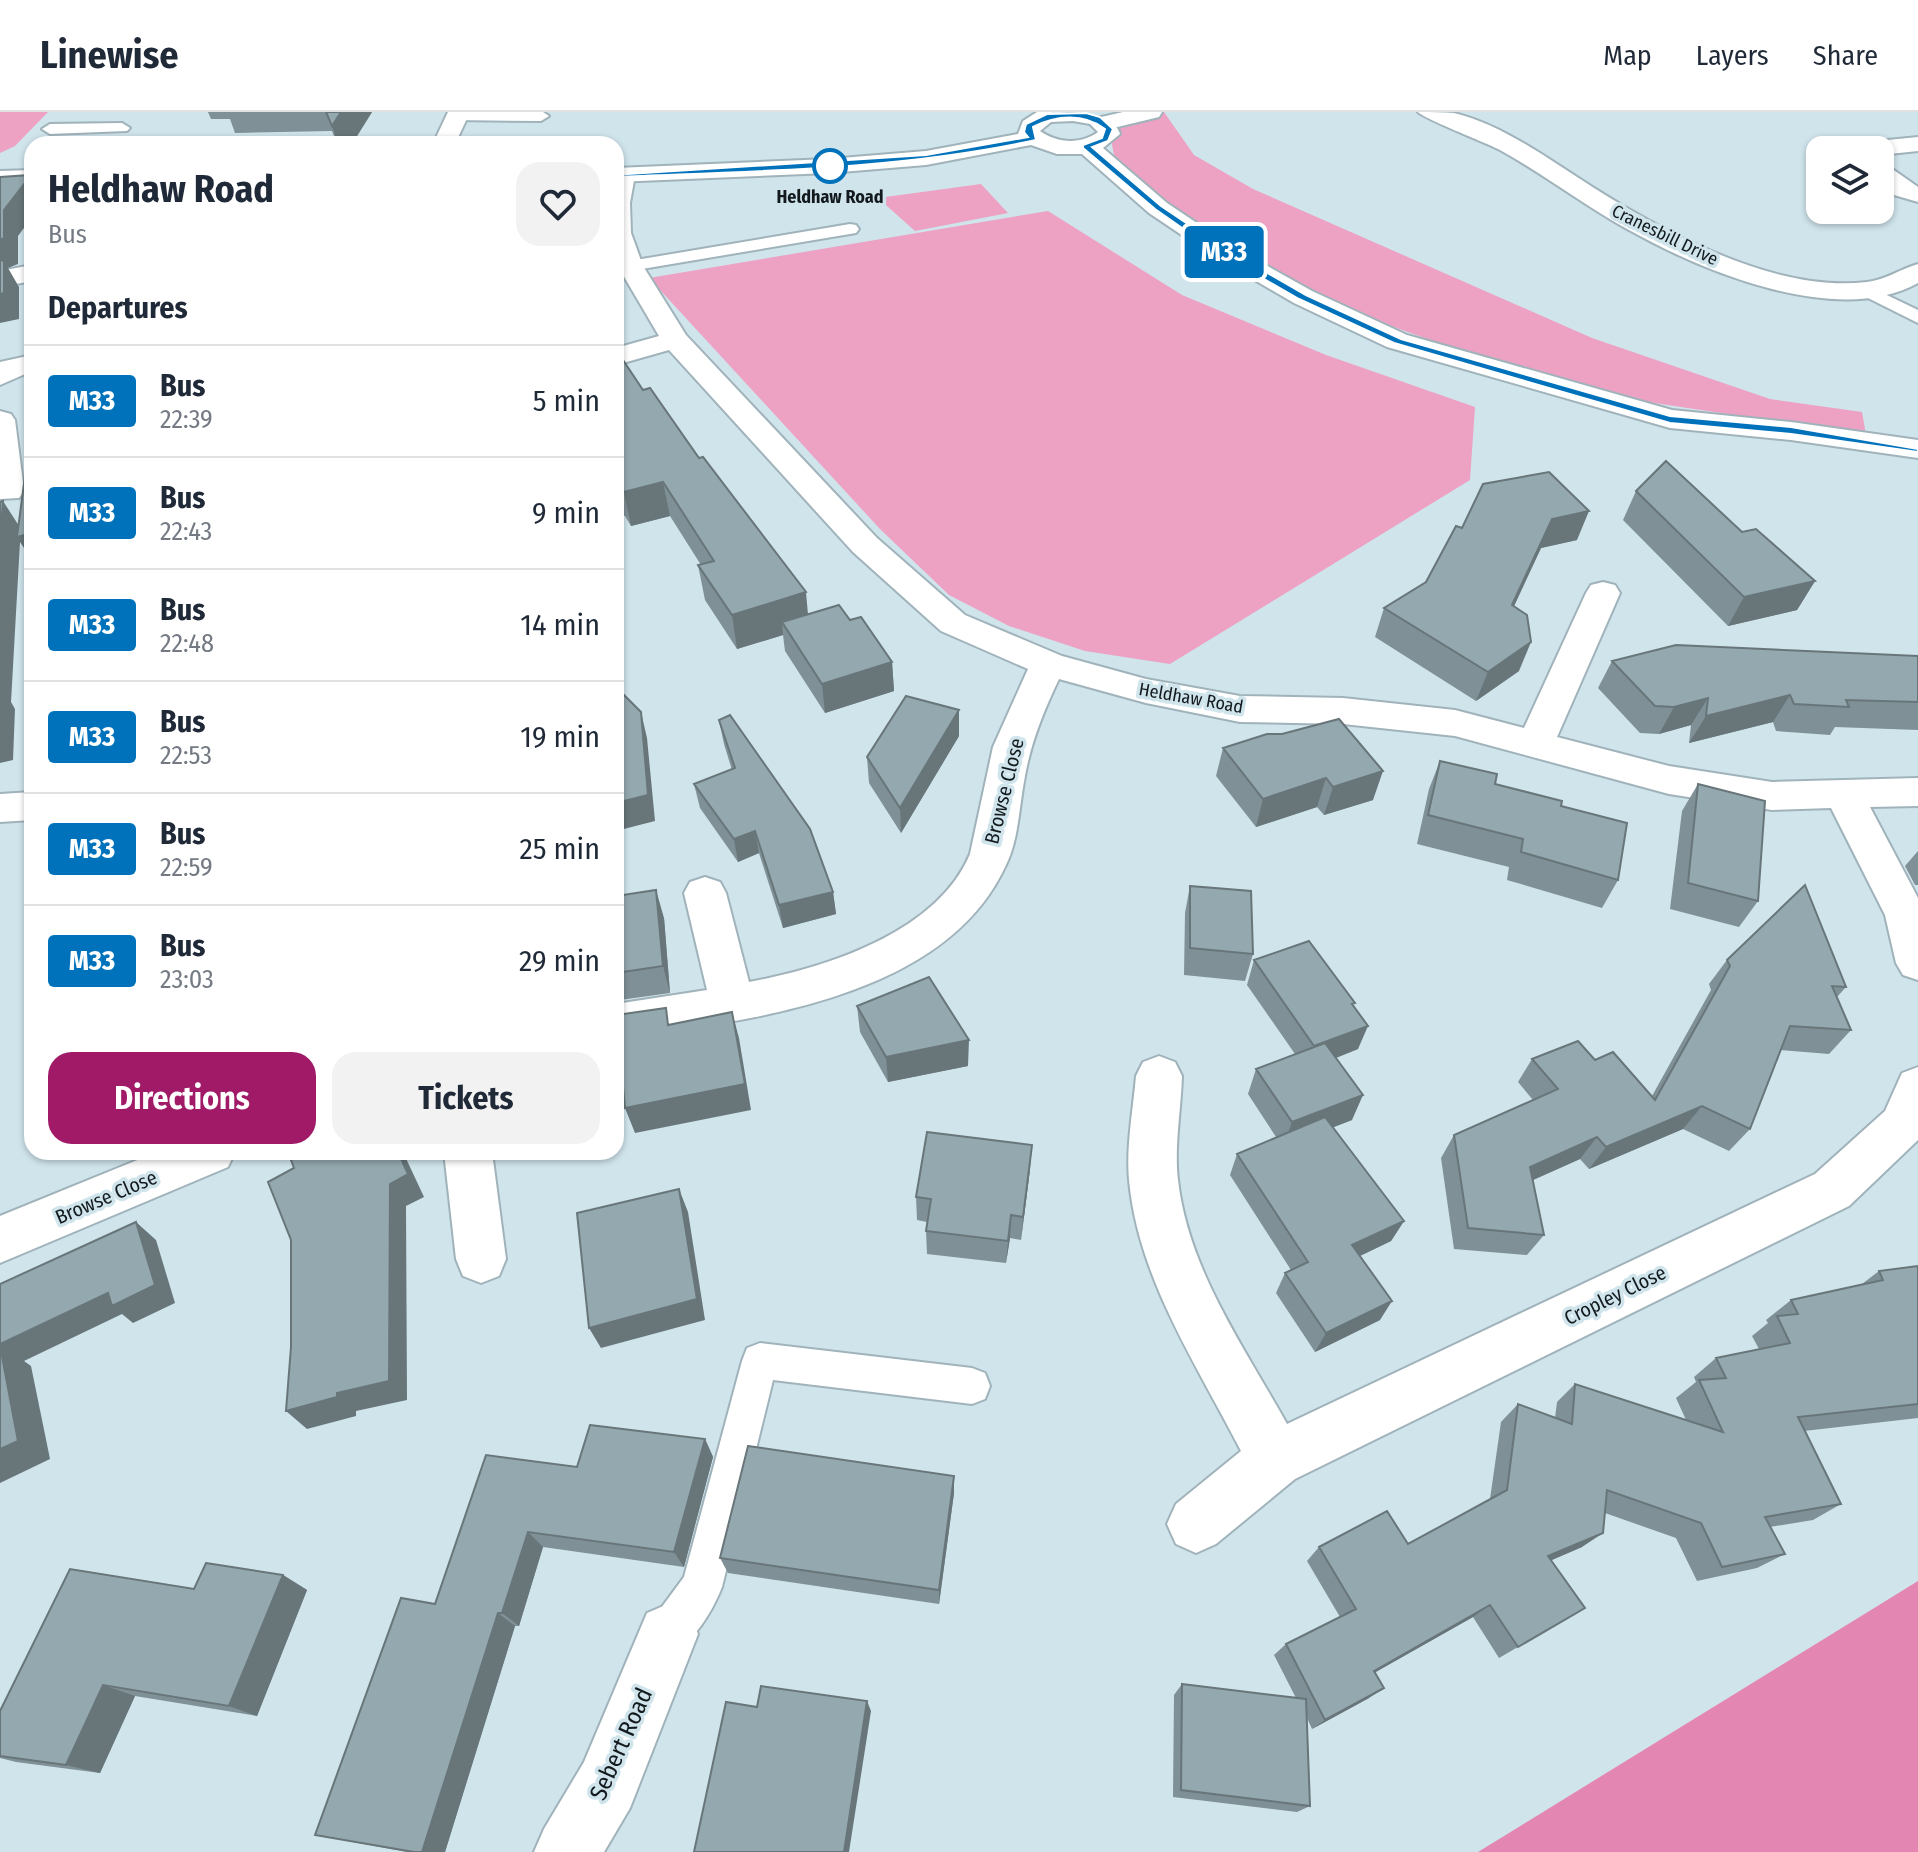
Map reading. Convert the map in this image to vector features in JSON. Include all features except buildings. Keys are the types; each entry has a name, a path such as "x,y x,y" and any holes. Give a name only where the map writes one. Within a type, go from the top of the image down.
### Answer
{"street":[{"path":"1033,138 1028,132 1029,126 1045,114 1073,114 1105,123 1151,112"},
{"name":"Cranesbill Drive","path":"1429,112 1507,144 1636,224 1731,268 1812,290 1868,291 1895,284 1918,272"},
{"path":"448,136 458,115"},
{"path":"624,175 829,166 926,158 1033,138 1056,146 1086,146 1105,139 1109,129 1105,123"},
{"path":"1894,140 1915,133"},
{"path":"1086,146 1158,208 1219,249 1303,297 1397,341 1670,419 1791,431 1918,449"},
{"path":"0,178 24,177"},
{"path":"1894,183 1903,190 1918,195"},
{"name":"Heldhaw Road","path":"624,250 630,266 675,340 865,545 953,623 1049,664 1146,691 1240,709 1343,711 1455,723 1669,780 1772,796 1918,792"},
{"path":"0,279 24,274"},
{"path":"624,355 675,340"},
{"path":"0,376 7,369 24,365"},
{"path":"0,420 13,490"},
{"path":"1535,745 1603,593"},
{"name":"Browse Close","path":"624,1021 821,984 895,953 944,919 980,877 997,831 1005,776 1025,708 1049,664"},
{"path":"1844,796 1906,915 1918,963"},
{"path":"0,808 24,806"},
{"path":"705,893 732,1003"},
{"path":"1159,1076 1153,1177 1159,1217 1175,1271 1275,1459"},
{"name":"Cropley Close","path":"1196,1524 1275,1459 1832,1190 1903,1124 1918,1087"},
{"name":"Browse Close","path":"0,1240 192,1160"},
{"path":"469,1160 481,1259"},
{"name":"Sebert Road","path":"567,1852 607,1785 668,1634"}],"lane":[{"path":"115,136 131,112"},
{"path":"458,115 541,119"},
{"path":"50,129 122,128"},
{"path":"630,266 850,229"},
{"path":"1868,291 1918,317"},
{"path":"668,1634 702,1587 760,1361 972,1386"}],"shaded area":[{"path":"0,112 48,112 15,146 0,153"},
{"path":"1164,112 1194,155 1253,189 1592,338 1770,399 1862,412 1866,435 1628,399 1497,364 1341,308 1230,249 1156,197 1114,155 1111,139 1101,125"},
{"path":"981,184 1008,213 915,231 878,198"},
{"path":"1048,211 1182,295 1326,355 1475,407 1470,480 1170,664 1085,651 1009,626 949,595 880,529 649,278"},
{"path":"1918,1581 1918,1852 1478,1852"}],"bus line":[{"name":"M33","path":"624,175 829,166 926,158 1033,138 1028,132 1029,126 1047,116 1086,116 1105,123 1109,134 1105,139 1086,146 1158,208 1219,249 1303,297 1397,341 1670,419 1791,431 1918,449"}],"place":[{"name":"Heldhaw Road","path":"830,166"}]}
